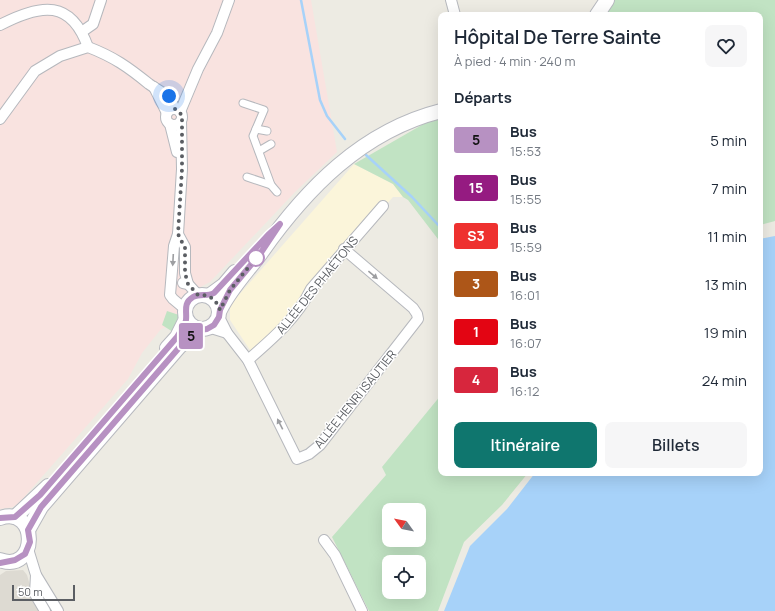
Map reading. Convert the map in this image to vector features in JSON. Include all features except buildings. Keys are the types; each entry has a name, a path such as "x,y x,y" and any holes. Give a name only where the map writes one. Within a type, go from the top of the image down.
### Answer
{"main road":[{"path":"599,12 608,0"},
{"path":"0,518 15,517 40,495 160,358 177,337 186,314 189,300 203,296 224,285 268,235 313,188 351,154 393,128 422,116 438,112"},
{"path":"28,530 41,507 184,342 212,321 230,290 260,254 280,224"},
{"path":"203,296 218,304 212,321"},
{"path":"186,314 191,326 212,321"},
{"path":"5,561 25,554 30,542 28,530 25,524 15,517"}],"street":[{"path":"84,31 93,24 101,0"},
{"path":"180,180 182,169 176,114 217,33 229,0"},
{"path":"451,0 454,12"},
{"path":"0,25 27,11 43,6 55,6 68,11 75,17 84,31 88,47"},
{"path":"0,119 35,71 60,56 88,47 119,60 154,87 176,114"},
{"path":"243,103 264,110 253,136 271,185 276,192"},
{"path":"176,114 166,119 170,124 177,147 180,180 178,234 174,246 171,297 186,314"},
{"path":"256,129 267,131"},
{"path":"259,151 272,144"},
{"path":"247,177 271,185"},
{"name":"ALLÉE DES PHAÉTONS","path":"248,360 275,336 344,249 383,206"},
{"path":"178,234 185,248 185,273 188,284"},
{"name":"ALLÉE HENRI ISAUTIER","path":"212,321 227,333 248,360 297,459 310,454 325,439 418,319 413,308 344,249"},
{"path":"172,288 177,283 188,284 203,296"},
{"path":"324,540 334,555 362,611"},
{"path":"28,549 36,575 58,611"},
{"path":"5,561 36,575"},
{"path":"36,575 35,594 45,611"}],"shaded area":[{"path":"0,0 311,0 337,152 295,192 210,282 189,293 182,300 179,309 180,323 161,329 142,353 128,379 19,503 13,507 0,509"},
{"path":"354,164 393,184 403,197 393,197 254,356 230,320 230,305"},
{"path":"23,570 27,575 33,596 40,611 0,611 0,575 6,571"}],"green space":[{"path":"615,0 775,0 775,221 763,224 763,12 607,12"},
{"path":"438,120 438,239 408,200 403,197 393,184 354,164 427,122"},
{"path":"167,311 179,315 173,332 162,325"},
{"path":"438,399 438,476 526,476 502,505 464,542 438,611 369,611 332,537 386,475 382,467"}],"water":[{"path":"775,236 775,611 444,611 470,546 507,509 533,476 763,476 763,238"}],"waterway":[{"path":"301,0 320,100 327,116 345,139"},
{"path":"366,155 412,197 438,225"}],"bus line":[{"name":"5","path":"0,518 9,516 15,517 40,495 160,358 177,337 186,319 185,309 189,300 198,295 209,296 224,285 268,235 280,224 260,254 230,290 220,310 219,317 214,325 211,328 199,330 184,342 41,507 28,530 30,542 25,554 15,560 9,562 3,561 0,563"}],"route":[{"path":"169,96 175,109 182,115 182,169 178,211 178,234 185,247 185,273 188,284 198,295 206,295 214,299 220,310 230,290 256,258"}]}
